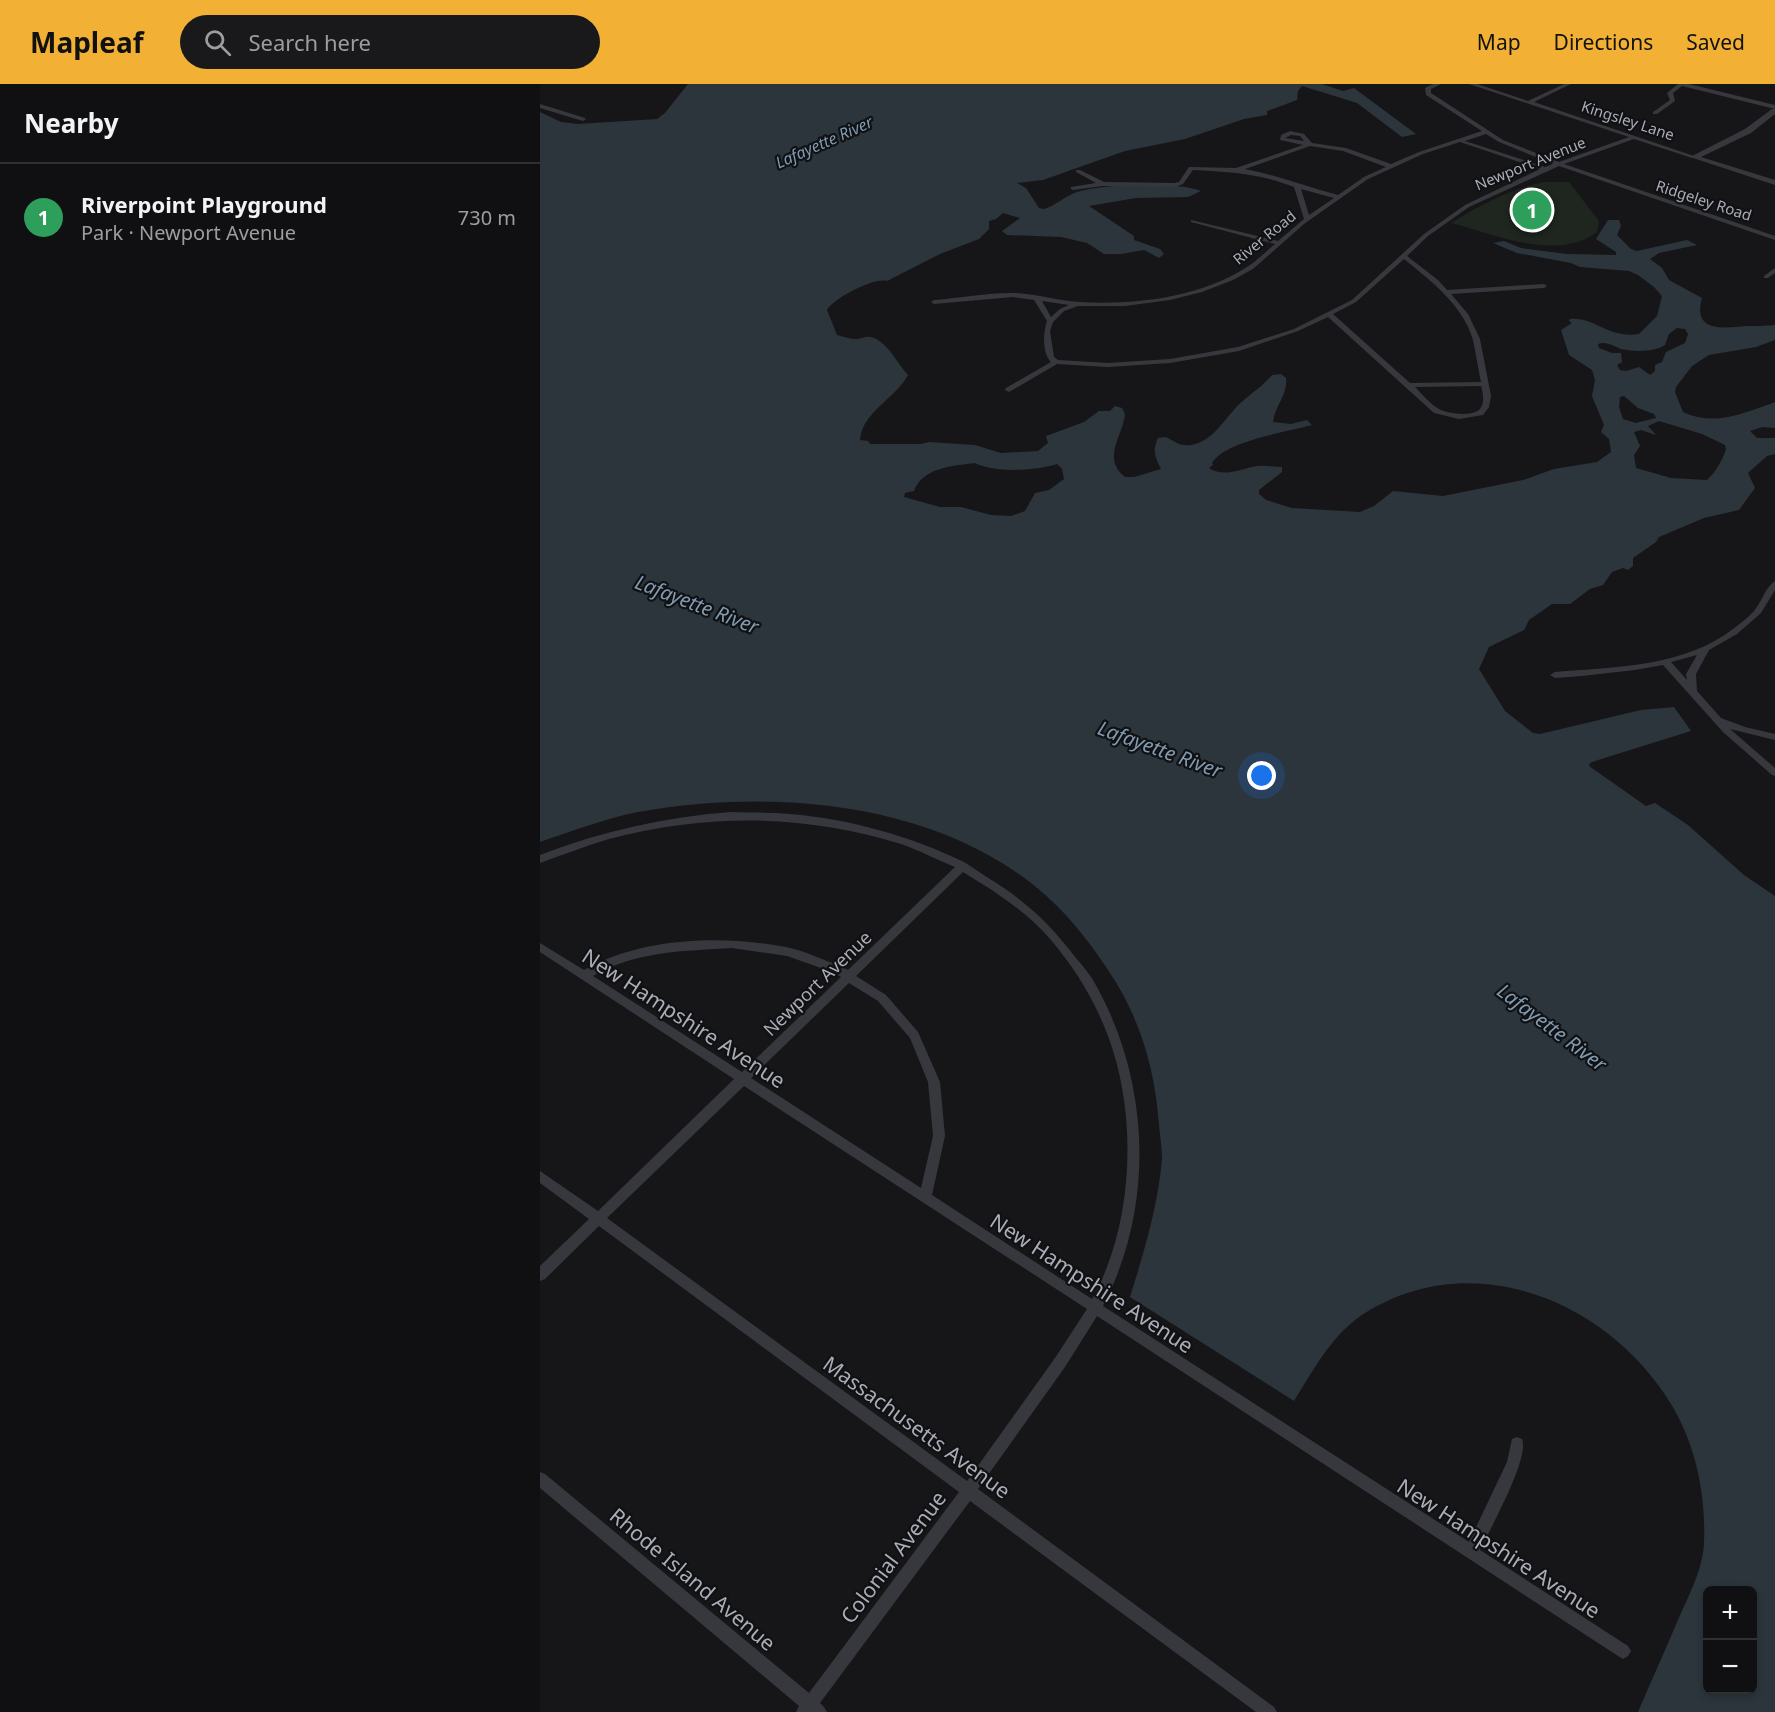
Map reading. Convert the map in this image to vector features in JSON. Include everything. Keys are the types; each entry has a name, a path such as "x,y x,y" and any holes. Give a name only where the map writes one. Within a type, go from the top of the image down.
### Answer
{"street":[{"name":"Ridgeley Road","path":"1438,84 1428,88 1428,94 1486,132 1559,165 1775,238"},
{"name":"Kingsley Lane","path":"1472,84 1775,183"},
{"path":"1530,102 1568,84"},
{"path":"1655,113 1673,100 1670,93 1681,84 1775,109"},
{"path":"540,106 583,119"},
{"path":"1694,157 1748,131 1775,109"},
{"name":"River Road","path":"934,302 1004,295 1078,304 1142,303 1200,291 1243,273 1307,219 1351,186 1390,166 1432,149 1486,132"},
{"name":"Newport Avenue","path":"1056,362 1108,365 1170,362 1217,354 1269,340 1330,315 1366,292 1426,236 1467,206 1546,169 1635,137"},
{"name":"Ridgeley Road","path":"1457,140 1546,169 1624,188"},
{"path":"1237,170 1274,161 1310,144 1344,149 1390,166"},
{"name":"Ridgeley Road","path":"1432,149 1484,149"},
{"path":"1073,188 1103,184 1175,185 1181,183 1191,168 1237,170 1281,179 1297,186 1338,197"},
{"path":"1078,171 1103,184"},
{"path":"1277,172 1281,179"},
{"path":"1297,186 1307,219"},
{"path":"1193,221 1280,243"},
{"path":"1330,315 1437,411 1459,417 1480,413 1487,401 1471,325 1446,292 1405,257"},
{"path":"1766,277 1775,270"},
{"path":"1446,292 1544,286"},
{"path":"1037,299 1050,321"},
{"path":"1009,390 1056,362 1051,358 1047,331 1050,321 1062,310 1078,304"},
{"path":"1408,385 1485,384"},
{"path":"1556,675 1666,662 1705,648 1752,618 1775,584"},
{"path":"1692,692 1691,674 1705,648"},
{"path":"1666,662 1712,716 1775,773"},
{"path":"1712,716 1743,730 1775,737"},
{"name":"Colonial Avenue","path":"540,859 602,839 665,824 698,819 764,816 824,821 864,829 929,849 963,866 1017,901 1041,921 1063,945 1098,998 1121,1055 1130,1096 1134,1132 1133,1168 1129,1205 1119,1248 1096,1309 811,1709"},
{"name":"Newport Avenue","path":"540,1275 963,866"},
{"path":"583,976 608,963 647,952 687,945 718,943 751,944 794,952 851,975 872,989 900,1016 921,1049 929,1067 935,1086 940,1127 934,1171 925,1197"},
{"name":"New Hampshire Avenue","path":"540,947 1623,1651"},
{"name":"Massachusetts Avenue","path":"540,1176 1269,1712"},
{"path":"1471,1553 1514,1463 1517,1444"},
{"name":"Rhode Island Avenue","path":"540,1479 811,1709"}],"shaded area":[{"path":"1543,182 1569,182 1599,221 1597,232 1581,241 1549,246 1515,241 1451,223 1495,199"}],"water":[{"name":"Lafayette River","path":"688,84 1322,84 1343,91 1354,88 1416,134 1402,137 1357,103 1302,86 1298,91 1297,100 1267,111 1267,115 1244,119 1185,139 1125,151 1043,180 1017,183 1026,188 1039,208 1044,209 1077,192 1103,187 1158,185 1201,191 1188,197 1136,198 1089,206 1134,236 1134,240 1160,249 1164,254 1159,258 1144,250 1104,254 1087,243 1061,237 1007,235 1002,231 1020,218 1003,213 989,221 989,229 979,239 940,254 887,281 864,285 831,305 827,310 837,335 852,339 869,337 877,339 908,375 896,391 873,413 862,430 860,440 868,441 870,444 929,442 975,445 1001,453 1038,451 1048,443 1046,436 1084,422 1099,411 1110,411 1115,406 1122,408 1125,414 1115,447 1115,462 1118,470 1125,477 1134,477 1161,469 1155,454 1158,438 1165,437 1183,445 1200,442 1214,433 1238,406 1272,375 1281,374 1286,378 1286,384 1273,422 1291,424 1307,420 1312,425 1243,443 1219,455 1209,468 1226,473 1257,466 1282,467 1282,472 1259,490 1259,494 1266,500 1292,508 1360,512 1374,506 1393,491 1443,496 1523,480 1554,469 1597,462 1611,452 1609,439 1601,432 1604,425 1592,396 1595,380 1592,370 1569,355 1561,330 1572,323 1570,319 1579,319 1610,331 1628,335 1639,334 1657,316 1662,296 1654,287 1629,271 1580,267 1571,263 1517,253 1493,243 1504,241 1521,248 1567,254 1616,255 1616,252 1596,239 1608,220 1619,220 1621,226 1617,235 1631,249 1637,251 1687,240 1697,245 1659,253 1650,259 1662,268 1669,280 1702,298 1700,309 1706,323 1720,327 1775,325 1775,340 1756,347 1709,355 1692,366 1676,387 1675,392 1683,412 1706,418 1729,417 1775,402 1775,428 1762,427 1750,431 1757,438 1775,438 1775,454 1767,456 1748,473 1755,488 1739,510 1704,518 1659,537 1656,542 1633,558 1633,566 1628,570 1623,568 1612,572 1603,585 1590,589 1570,604 1552,604 1529,620 1524,630 1489,647 1479,669 1505,711 1533,733 1540,734 1641,710 1674,707 1691,731 1595,761 1589,766 1646,806 1655,803 1688,825 1744,875 1775,896 1775,1712 1638,1712 1701,1563 1704,1525 1701,1489 1687,1436 1671,1404 1644,1368 1612,1337 1575,1312 1535,1294 1493,1285 1450,1284 1407,1293 1353,1321 1333,1342 1294,1401 1130,1297 1154,1211 1162,1159 1157,1104 1150,1064 1129,1006 1096,953 1056,905 1014,870 966,844 914,824 859,810 803,803 747,802 691,805 638,812 540,842 540,112 561,122 578,124 657,119 665,113","holes":["1677,328 1685,329 1688,334 1685,343 1666,352 1662,362 1655,365 1655,371 1650,375 1639,367 1626,371 1620,370 1617,365 1622,362 1621,353 1612,353 1599,348 1598,344 1607,343 1626,350 1650,350 1665,345 1669,334","1624,396 1638,408 1654,414 1656,418 1636,423 1623,419 1619,407 1620,397","1659,421 1702,434 1725,445 1723,458 1707,480 1671,478 1636,468 1634,455 1640,446 1634,432 1641,430 1656,435 1648,426","975,463 1004,470 1038,468 1057,464 1062,469 1064,479 1049,490 1035,493 1025,511 1011,516 991,515 961,507 940,507 904,497 905,493 914,491 918,483 931,472"]}],"place":[{"name":"Riverpoint Playground","path":"1532,210"}]}
